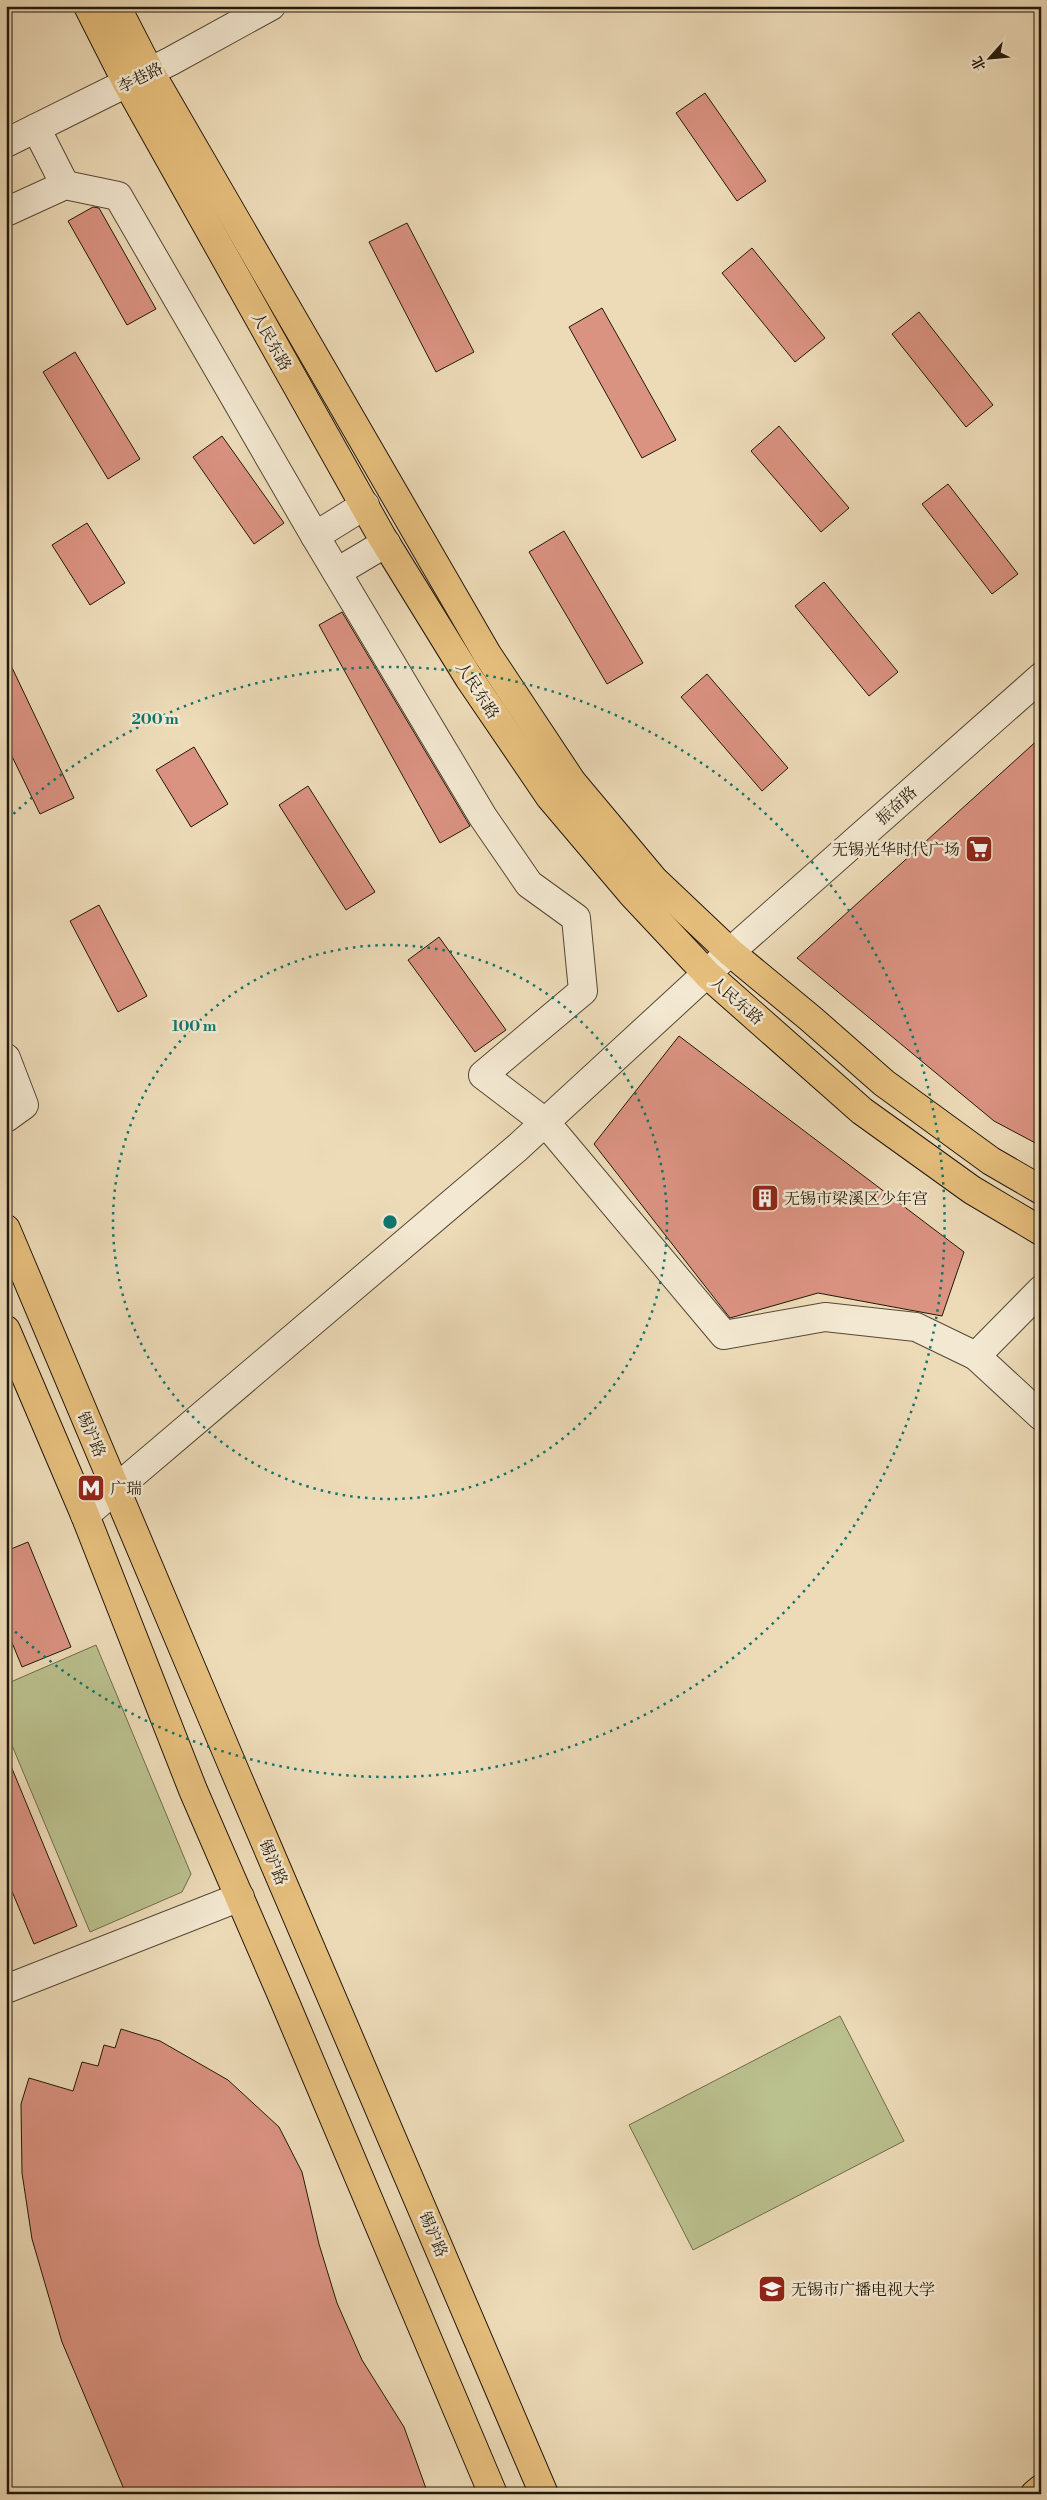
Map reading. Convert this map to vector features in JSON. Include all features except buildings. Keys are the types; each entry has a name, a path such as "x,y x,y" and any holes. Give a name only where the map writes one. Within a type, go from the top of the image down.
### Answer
{"main road":[{"name":"人民东路","path":"88,6 138,77 487,654 572,782 654,880 730,952 810,1018 884,1083 991,1161 1041,1190"},
{"name":"人民东路","path":"116,6 138,77 365,506 470,678 550,797 633,895 708,974 862,1111 972,1190 1041,1231"},
{"name":"锡沪路","path":"6,1229 544,2494"},
{"path":"6,1330 85,1515 193,1790 493,2494"},
{"path":"1035,2494 1041,2489"}],"street":[{"name":"李巷路","path":"6,143 138,77 271,6"},
{"path":"36,128 65,186"},
{"path":"6,212 65,186 118,196 315,536 483,817 530,884 576,918 583,990 483,1075 546,1123 724,1335 825,1317 916,1328 976,1356 1041,1416"},
{"path":"315,536 365,506"},
{"path":"337,572 386,543"},
{"name":"振奋路","path":"85,1515 546,1123 730,952 1041,677"},
{"path":"6,1058 24,1104 6,1118"},
{"path":"976,1356 1041,1290"},
{"path":"6,1989 240,1897"}],"green space":[{"path":"96,1645 191,1874 182,1892 90,1932 6,1731 6,1684"},
{"path":"840,2016 904,2141 693,2250 629,2125"}],"place":[{"name":"无锡光华时代广场","path":"979,849"},
{"name":"无锡市梁溪区少年宫","path":"765,1198"},
{"name":"广瑞","path":"91,1488"},
{"name":"无锡市广播电视大学","path":"772,2289"}]}
